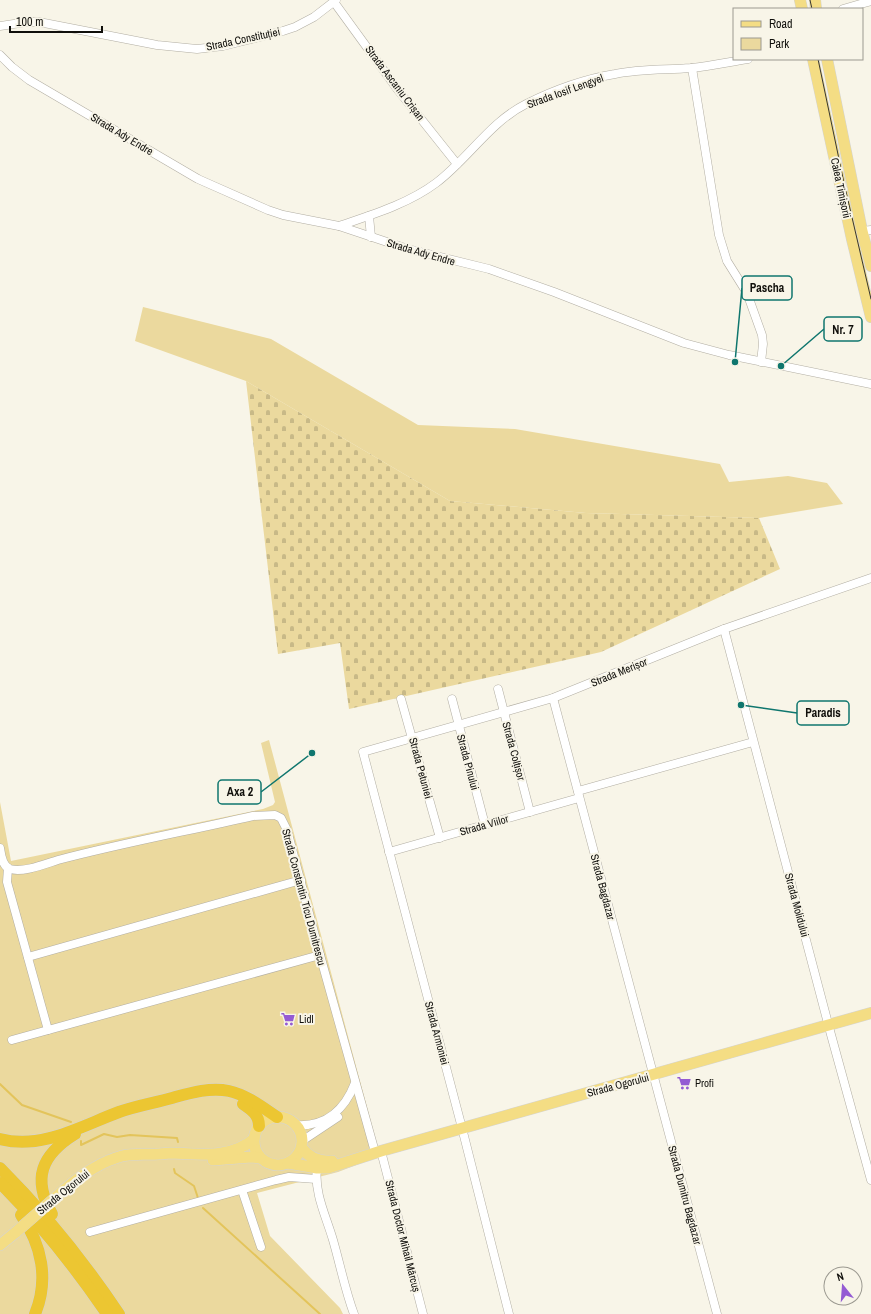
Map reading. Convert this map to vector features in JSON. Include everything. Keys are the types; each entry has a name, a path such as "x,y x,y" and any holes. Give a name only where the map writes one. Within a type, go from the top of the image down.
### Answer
{"highway":[{"path":"0,1139 23,1142 53,1138 119,1112 203,1091 223,1090 242,1095 277,1117"},
{"path":"158,1102 203,1096 222,1097 241,1103 249,1108 258,1116 259,1126"},
{"path":"72,1248 44,1199 42,1185 43,1169 48,1158 58,1146 98,1121"},
{"path":"0,1168 36,1206 72,1248 119,1314"},
{"path":"0,1184 29,1227 40,1254 42,1266 42,1286 35,1314"},
{"path":"0,1184 29,1214 55,1245 107,1314"}],"main road":[{"name":"Calea Timișorii","path":"813,60 871,317"},
{"name":"Calea Timișorii","path":"827,60 867,231 871,266"},
{"name":"Strada Ogorului","path":"288,1163 317,1168 334,1166 462,1128 871,1014"},
{"path":"277,1117 286,1118 296,1125 301,1133 302,1144 298,1155 288,1163 282,1165 270,1164 260,1158 255,1149 254,1139 259,1126 267,1119 277,1117"},
{"name":"Strada Ogorului","path":"0,1245 91,1169 111,1160 132,1154 214,1154 236,1150 254,1139"},
{"name":"Strada Ogorului","path":"302,1144 311,1158 326,1161 376,1154"},
{"name":"Strada Ogorului","path":"158,1154 204,1160 251,1157 260,1158"}],"street":[{"name":"Strada Constituției","path":"0,26 27,22 39,22 157,45 197,49 223,46 283,31 314,17 335,1"},
{"name":"Strada Ascaniu Crișan","path":"335,1 398,90 457,164"},
{"path":"846,8 871,1"},
{"name":"Strada Ady Endre","path":"0,55 12,67 29,80 198,179 273,212 339,226 416,251 489,269 554,292 684,343 761,362 871,384"},
{"name":"Strada Iosif Lengyel","path":"339,226 369,216 421,193 436,183 457,164 506,116 527,104 556,92 593,79 615,74 635,71 692,68 742,60"},
{"path":"692,68 719,235 727,261 747,293 762,335 763,344 761,362"},
{"path":"369,216 371,237"},
{"name":"Strada Merișor","path":"362,752 413,739 553,698 724,629 871,578"},
{"name":"Strada Molidului","path":"724,629 871,1180"},
{"name":"Strada Colțișor","path":"498,689 530,812"},
{"name":"Strada Bagdazar","path":"553,698 653,1076"},
{"name":"Strada Petuniei","path":"402,699 440,838"},
{"name":"Strada Pinului","path":"452,699 485,825"},
{"name":"Strada Viilor","path":"389,852 530,812 578,795 753,742"},
{"name":"Strada Armoniei","path":"362,752 462,1128 509,1314"},
{"name":"Strada Constantin Ticu Dumitrescu","path":"8,868 23,870 93,851 253,816 270,814 278,816 283,822 294,854 320,955 376,1154"},
{"path":"0,848 3,862 8,868 7,882 48,1030"},
{"path":"28,958 301,880"},
{"path":"12,1040 320,955"},
{"name":"Strada Dumitru Bagdazar","path":"653,1076 717,1314"},
{"path":"296,1125 308,1125 330,1117 339,1111 356,1083"},
{"path":"302,1144 342,1115 349,1103 350,1095"},
{"name":"Strada Doctor Mihail Mărcuș","path":"376,1154 423,1314"},
{"path":"317,1168 316,1179 320,1200 354,1314"},
{"path":"90,1232 289,1177 316,1179"},
{"path":"242,1190 261,1247"}],"green space":[{"path":"143,307 271,339 418,425 515,429 720,464 729,482 788,476 827,483 843,504 759,518 586,513 450,501 246,381 135,341"},
{"path":"246,381 450,501 586,513 759,518 780,569 601,652 349,709 340,643 278,654"},
{"path":"269,740 380,1156 338,1172 257,1193 270,1236 340,1308 343,1314 0,1314 0,802 11,861 263,809 273,805 275,802 261,743"}],"waterway":[{"path":"0,1084 22,1105 71,1122"},
{"path":"81,1141 81,1145 104,1134 117,1137 130,1135 177,1138 178,1142"},
{"path":"174,1169 175,1173 194,1186 198,1198"},
{"path":"203,1208 320,1314"}],"tram line":[{"path":"810,0 812,8"},
{"path":"818,60 844,183 871,299"}],"place":[{"name":"Pascha","path":"735,362"},
{"name":"Nr. 7","path":"781,366"},
{"name":"Paradis","path":"741,705"},
{"name":"Axa 2","path":"312,753"},
{"name":"Lidl","path":"288,1019"},
{"name":"Profi","path":"684,1083"}]}
